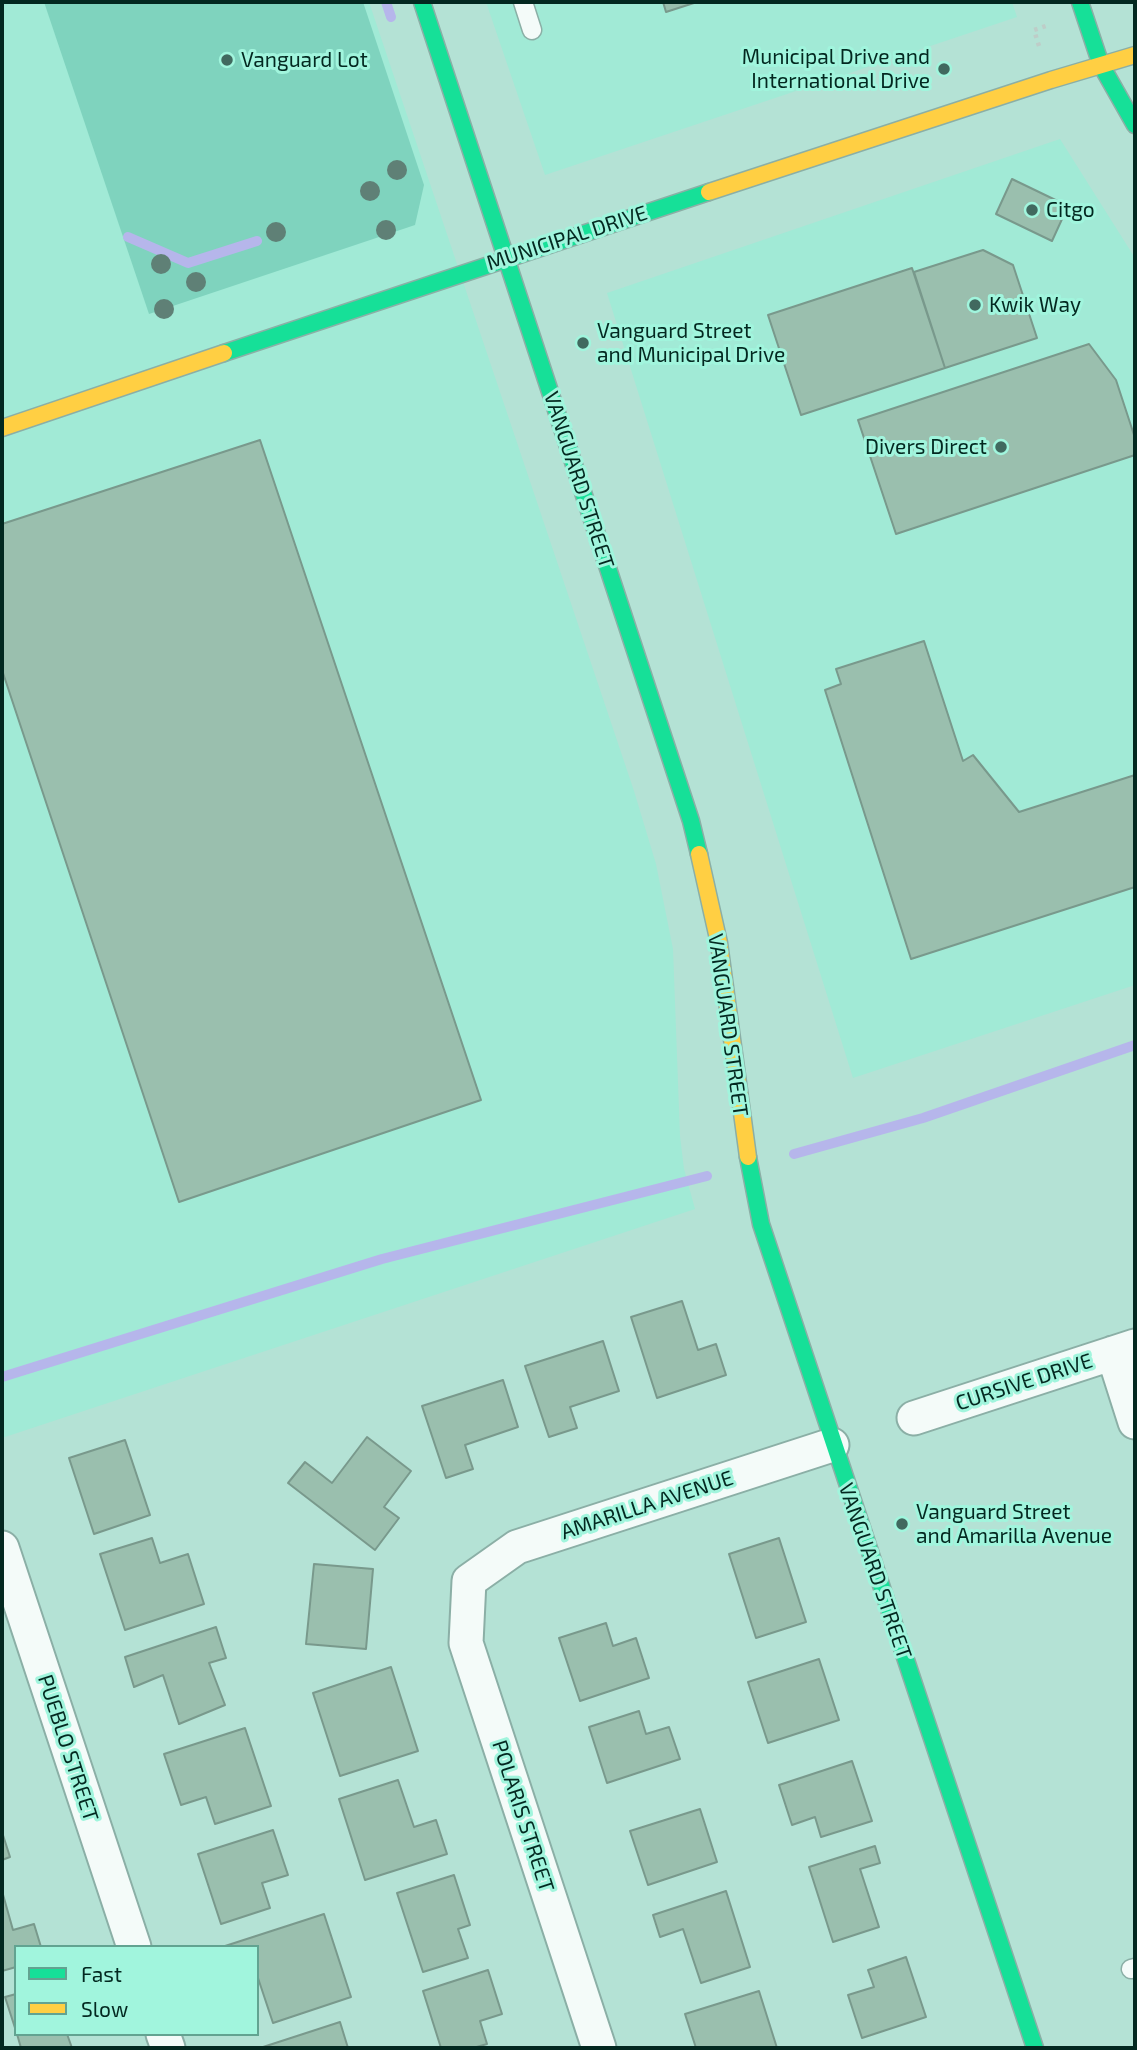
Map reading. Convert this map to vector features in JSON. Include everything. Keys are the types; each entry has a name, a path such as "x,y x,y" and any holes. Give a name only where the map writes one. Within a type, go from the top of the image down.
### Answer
{"street":[{"name":"VANGUARD STREET","path":"422,2 691,821 722,958 739,1109 761,1224 832,1445 1035,2048"},
{"path":"1080,2 1101,65 1135,124"},
{"name":"MUNICIPAL DRIVE","path":"2,428 506,258 1135,55"},
{"path":"1124,1350 1135,1422"},
{"name":"CURSIVE DRIVE","path":"914,1418 1124,1350"},
{"name":"AMARILLA AVENUE","path":"469,1581 517,1547 832,1445"},
{"name":"PUEBLO STREET","path":"2,1548 133,1945"},
{"name":"POLARIS STREET","path":"469,1581 466,1643 599,2048"}],"lane":[{"path":"523,2 533,30"}],"shaded area":[{"path":"2,2 369,2 634,791 656,864 673,949 680,1136 684,1169 695,1209 2,1438"},
{"name":"Vanguard Lot","path":"44,2 363,2 424,185 415,225 149,314"},
{"path":"486,2 1012,2 1017,17 545,175"},
{"path":"1060,139 1135,258 1135,985 853,1078 607,293"}],"building":[{"path":"663,2 697,2 666,12"},
{"name":"Citgo","path":"1012,179 1068,206 1052,241 996,214"},
{"name":"Kwik Way","path":"983,250 1013,265 1037,338 945,368 914,272"},
{"path":"912,268 945,368 801,415 768,315"},
{"name":"Divers Direct","path":"1089,344 1116,380 1135,438 1135,455 896,534 858,420"},
{"path":"260,440 481,1100 179,1202 2,670 2,524"},
{"path":"924,641 963,761 973,755 1019,812 1135,775 1135,887 911,959 825,690 841,684 836,669"},
{"path":"682,1301 698,1350 716,1344 726,1375 657,1398 631,1317"},
{"path":"603,1341 619,1391 570,1407 577,1428 549,1437 525,1366"},
{"path":"503,1380 518,1427 465,1445 473,1469 446,1478 422,1406"},
{"path":"367,1437 411,1471 384,1507 399,1518 375,1550 288,1483 305,1462 332,1483"},
{"path":"125,1440 150,1515 94,1534 69,1458"},
{"path":"152,1538 160,1563 188,1554 204,1604 125,1630 100,1554"},
{"path":"779,1538 806,1622 756,1638 729,1554"},
{"path":"314,1564 373,1569 366,1649 306,1644"},
{"path":"606,1623 613,1646 636,1638 649,1678 580,1701 559,1638"},
{"path":"216,1627 226,1658 209,1663 225,1705 179,1724 163,1675 134,1687 125,1657"},
{"path":"819,1659 839,1720 768,1743 748,1682"},
{"path":"391,1667 418,1751 340,1776 313,1693"},
{"path":"639,1711 646,1734 669,1727 680,1759 607,1783 589,1727"},
{"path":"245,1728 271,1806 215,1824 206,1797 181,1805 164,1754"},
{"path":"852,1761 872,1821 821,1837 815,1817 792,1825 779,1785"},
{"path":"398,1780 414,1827 436,1820 447,1854 365,1880 339,1799"},
{"path":"700,1809 717,1862 648,1885 630,1831"},
{"path":"273,1830 288,1875 262,1883 270,1908 221,1924 198,1854"},
{"path":"2,1832 10,1857 2,1860"},
{"path":"875,1846 880,1863 860,1869 879,1927 833,1942 809,1867"},
{"path":"454,1875 470,1925 458,1929 468,1958 423,1972 397,1893"},
{"path":"2,1891 13,1930 34,1924 40,1945 14,1945 14,1968 2,1971"},
{"path":"726,1891 750,1967 701,1983 683,1929 660,1937 653,1915"},
{"path":"324,1914 351,1997 273,2023 259,1981 259,1945 228,1945"},
{"path":"906,1957 926,2017 862,2038 848,1995 874,1987 868,1970"},
{"path":"488,1970 502,2014 480,2021 487,2044 473,2048 441,2048 423,1991"},
{"path":"759,1991 777,2048 696,2048 685,2014"},
{"path":"14,1995 14,2025 5,1997"},
{"path":"340,2022 348,2048 260,2048"},
{"path":"18,2036 68,2036 72,2048 21,2048"}],"waterway":[{"path":"386,2 391,17"},
{"path":"128,237 188,263 257,241"},
{"path":"794,1154 923,1118 1135,1045"},
{"path":"2,1377 382,1259 707,1176"}],"traffic: fast":[{"path":"422,2 691,821 699,854"},
{"path":"1080,2 1101,65 1135,125"},
{"path":"224,353 709,192"},
{"path":"748,1157 761,1224 1035,2048"}],"traffic: slow":[{"path":"709,192 1135,55"},
{"path":"2,428 224,353"},
{"path":"699,854 719,943 748,1157"}],"place":[{"name":"Vanguard Lot","path":"227,60"},
{"name":"Municipal Drive and International Drive","path":"944,69"},
{"name":"Citgo","path":"1032,210"},
{"name":"Kwik Way","path":"975,305"},
{"name":"Vanguard Street and Municipal Drive","path":"583,343"},
{"name":"Divers Direct","path":"1001,447"},
{"name":"Vanguard Street and Amarilla Avenue","path":"902,1524"}]}
